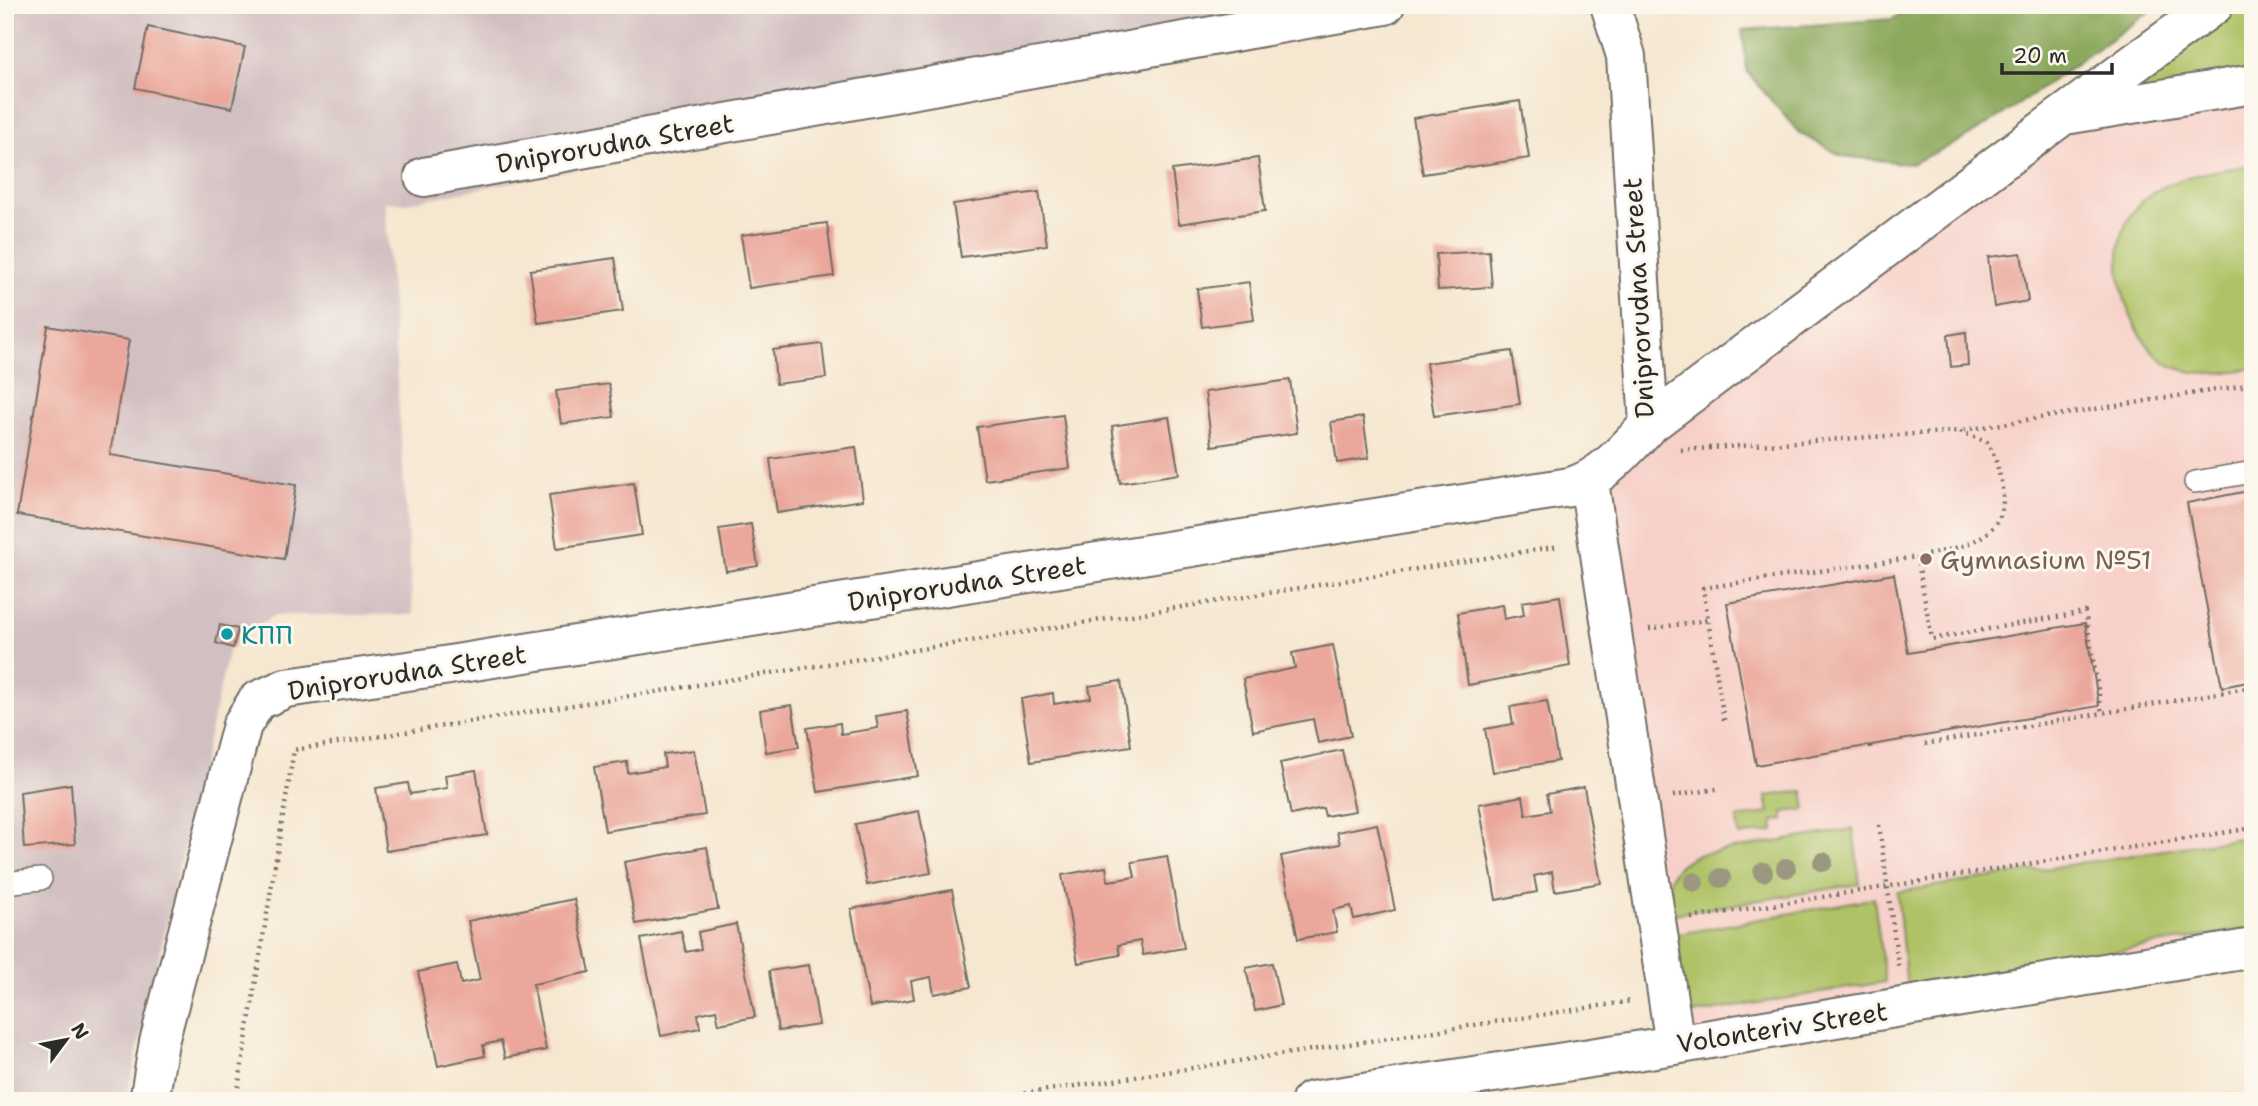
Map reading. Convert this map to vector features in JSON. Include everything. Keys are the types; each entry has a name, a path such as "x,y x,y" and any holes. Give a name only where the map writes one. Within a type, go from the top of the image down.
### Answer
{"street":[{"name":"Dniprorudna Street","path":"424,177 1385,5"},
{"name":"Dniprorudna Street","path":"149,1101 159,1042 242,725 257,701 286,688 512,655 1570,488 1588,482 1649,425 1626,56 1610,5"},
{"path":"1649,425 2214,5"},
{"path":"2062,116 2253,84"},
{"path":"1588,482 1675,1045"},
{"name":"Volonteriv Street","path":"1311,1101 1675,1045 2253,948"}],"lane":[{"path":"2194,482 2253,472"},
{"path":"5,883 41,879"}],"path":[{"path":"1621,454 1959,431 2253,384"},
{"path":"1724,720 1703,588 1917,557 1965,546 1978,539 1991,530 2001,513 2004,498 1994,453 1987,442 1959,431"},
{"path":"236,1101 294,750 1571,544"},
{"path":"1917,557 1932,639 2085,612 2102,713"},
{"path":"1677,625 1708,620"},
{"path":"1925,744 2253,687"},
{"path":"1870,746 1871,752"},
{"path":"1879,825 1904,1006"},
{"path":"1656,924 2253,828"},
{"path":"976,1101 1667,995"}],"shaded area":[{"path":"5,5 1403,5 406,203 385,202 413,615 275,615 236,640 233,648 229,648 126,1101 5,1101"},
{"name":"Gymnasium №51","path":"2253,84 2253,948 1675,1045 1589,482 2062,116"}],"green space":[{"path":"1920,5 2159,5 2019,104 1962,140 1911,164 1842,156 1799,133 1747,72 1742,30 1892,19"},
{"path":"2214,5 2253,5 2253,84 2062,116"},
{"path":"2253,165 2253,368 2204,373 2174,367 2159,357 2147,344 2131,318 2120,280 2121,242 2126,224 2136,208 2163,187 2200,174"},
{"path":"1803,791 1806,809 1783,812 1784,820 1773,821 1774,831 1739,836 1737,818 1769,813 1766,796"},
{"path":"1853,829 1860,884 1668,915 1668,886 1673,872 1696,855"},
{"path":"2253,836 2253,928 1907,987 1897,892"},
{"path":"1874,898 1885,982 1680,1016 1668,936"}],"building":[{"path":"148,27 245,47 232,108 135,88"},
{"path":"1520,101 1529,158 1423,174 1413,118"},
{"path":"1258,158 1265,211 1179,224 1172,170"},
{"path":"1039,192 1047,245 961,257 953,204"},
{"path":"827,223 834,276 749,288 741,235"},
{"path":"1489,251 1492,287 1438,290 1436,254"},
{"path":"2021,253 2028,301 1994,307 1988,257"},
{"path":"615,258 623,311 538,323 530,270"},
{"path":"1249,282 1254,320 1202,327 1197,289"},
{"path":"48,326 129,340 110,455 296,485 284,559 17,515"},
{"path":"1966,332 1968,365 1951,367 1948,335"},
{"path":"822,344 826,378 776,384 773,350"},
{"path":"1512,351 1520,404 1434,416 1426,363"},
{"path":"1290,380 1297,433 1212,446 1205,392"},
{"path":"609,384 614,417 561,424 556,391"},
{"path":"1063,415 1070,468 985,480 977,427"},
{"path":"1169,417 1179,474 1120,483 1112,426"},
{"path":"1363,417 1369,458 1337,463 1331,422"},
{"path":"856,447 863,500 777,513 770,459"},
{"path":"634,483 642,535 557,548 549,495"},
{"path":"2253,490 2253,681 2222,687 2187,503"},
{"path":"751,524 758,566 726,571 719,529"},
{"path":"1894,574 1908,653 2085,623 2099,706 1756,765 1727,603"},
{"path":"1560,596 1570,666 1468,685 1458,613 1502,605 1504,619 1524,615 1522,602"},
{"name":"КПП","path":"220,625 238,629 233,648 216,643"},
{"path":"1333,645 1351,736 1318,743 1313,719 1253,731 1243,679 1295,668 1292,653"},
{"path":"1121,681 1131,746 1031,762 1021,699 1053,693 1054,704 1091,698 1089,686"},
{"path":"1547,701 1558,761 1493,772 1485,729 1513,724 1510,707"},
{"path":"792,705 799,747 766,752 760,710"},
{"path":"907,711 918,776 818,792 807,728 840,723 841,734 878,728 876,716"},
{"path":"694,750 705,815 605,831 594,767 627,762 628,773 665,767 663,754"},
{"path":"1342,750 1355,811 1325,816 1323,808 1291,815 1280,763"},
{"path":"476,770 487,835 386,851 376,788 408,783 410,794 447,788 445,775"},
{"path":"71,784 75,844 24,848 20,792"},
{"path":"1584,787 1601,883 1555,891 1552,872 1534,876 1537,892 1496,900 1479,804 1523,796 1526,815 1550,811 1547,794"},
{"path":"919,811 931,873 867,885 855,824"},
{"path":"1377,824 1395,910 1354,919 1351,906 1333,910 1337,932 1298,939 1281,856 1340,844 1337,832"},
{"path":"707,847 718,909 636,924 624,862"},
{"path":"1167,856 1184,948 1143,955 1140,941 1118,945 1120,955 1078,963 1062,875 1106,867 1108,881 1135,877 1132,862"},
{"path":"952,890 971,987 934,994 931,977 911,981 914,999 870,1007 851,909"},
{"path":"574,899 590,972 533,984 546,1050 505,1058 501,1041 483,1045 485,1056 438,1066 418,972 457,964 461,984 480,980 468,921"},
{"path":"736,924 755,1017 719,1024 716,1010 698,1014 700,1028 661,1036 641,939 681,931 686,952 701,949 698,932"},
{"path":"1272,963 1281,1005 1255,1011 1246,968"},
{"path":"809,965 819,1025 778,1031 769,971"},
{"path":"2235,1093 2236,1101 2200,1101 2199,1098"}],"place":[{"name":"Gymnasium №51","path":"1926,559"},
{"name":"КПП","path":"227,634"}]}
